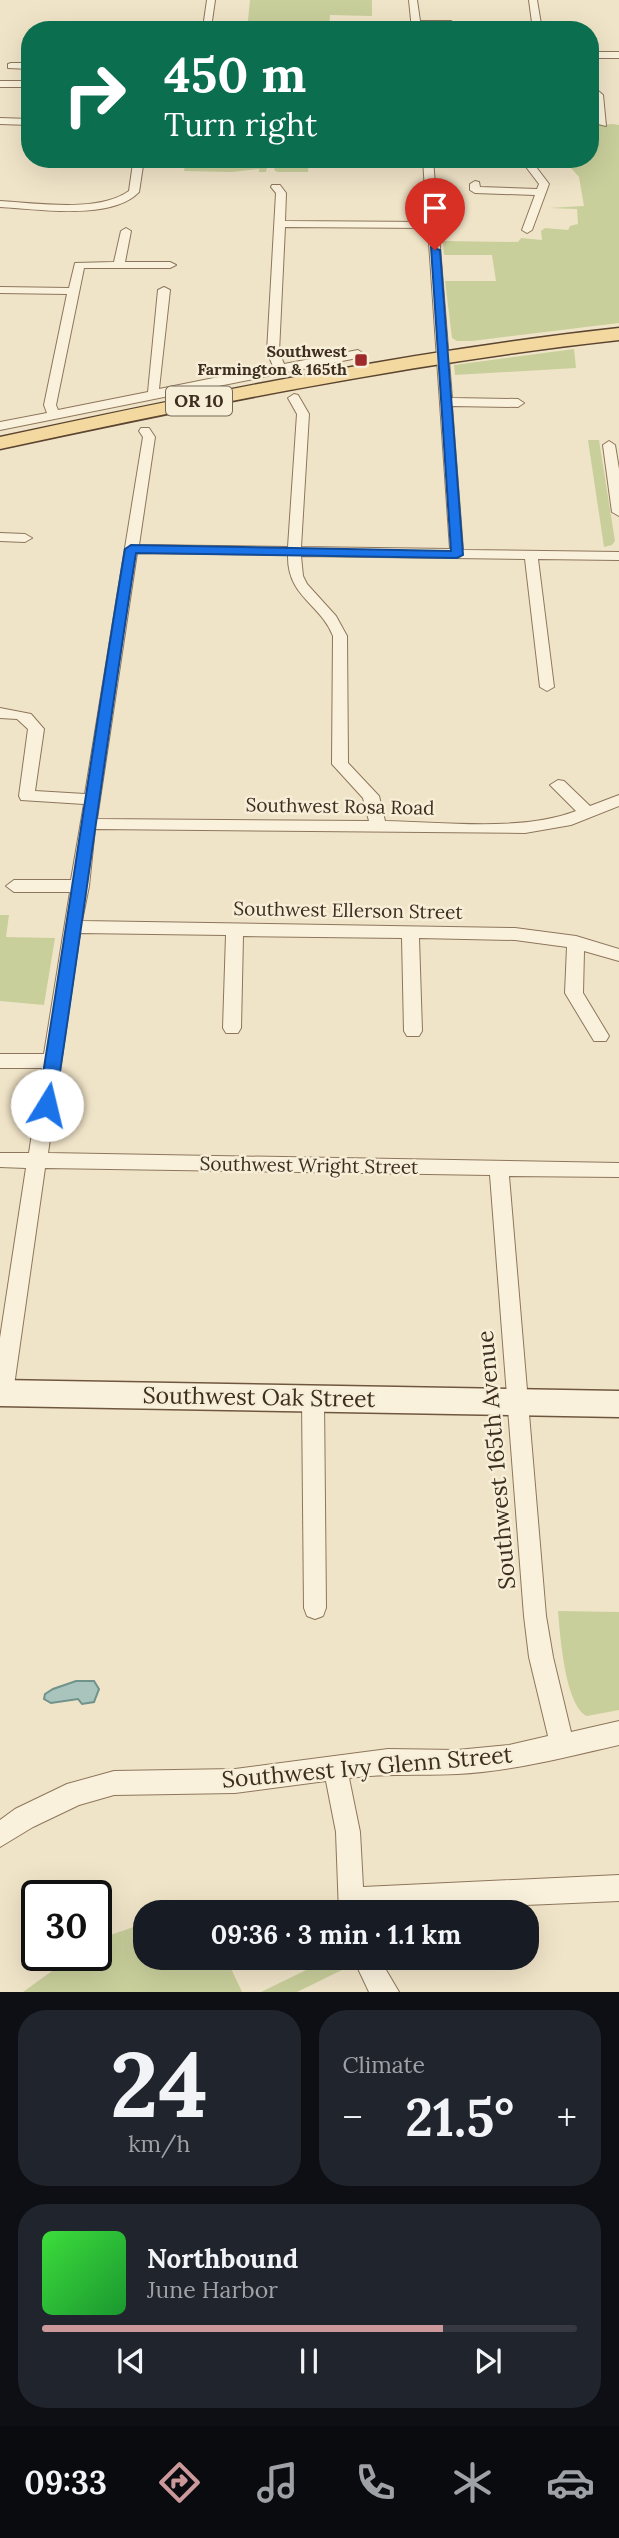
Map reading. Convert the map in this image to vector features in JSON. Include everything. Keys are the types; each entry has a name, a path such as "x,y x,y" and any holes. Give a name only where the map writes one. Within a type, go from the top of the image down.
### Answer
{"main road":[{"name":"OR 10","path":"0,441 302,379 443,355 619,334"}],"street":[{"path":"208,21 211,0"},
{"path":"413,0 415,21"},
{"path":"533,0 536,21"},
{"path":"599,55 619,55"},
{"path":"10,65 21,66"},
{"path":"0,84 21,84"},
{"path":"599,101 603,124"},
{"path":"0,121 21,122"},
{"path":"0,204 103,205 120,201 134,192 138,168"},
{"path":"429,168 457,555"},
{"path":"527,230 544,184 533,168"},
{"path":"276,187 281,193 273,352 280,368"},
{"path":"475,190 543,192"},
{"path":"279,224 433,225"},
{"path":"119,265 126,231"},
{"path":"54,415 50,405 79,265 170,265"},
{"path":"0,290 73,291"},
{"path":"155,394 153,388 164,290"},
{"path":"0,426 358,354"},
{"path":"294,398 303,414 295,553 297,577 303,589 331,615 338,626 340,764 371,796 378,827"},
{"path":"446,402 518,403"},
{"path":"1,1393 75,927 90,799 149,437 145,431"},
{"path":"609,445 619,512"},
{"path":"0,537 25,538"},
{"path":"131,549 619,556"},
{"path":"531,556 547,687"},
{"path":"0,713 26,716 37,729 27,796 90,799"},
{"path":"558,785 588,813"},
{"name":"Southwest Rosa Road","path":"89,824 525,828 588,813 619,800"},
{"path":"13,886 80,886"},
{"name":"Southwest Ellerson Street","path":"75,927 515,933 576,942 619,955"},
{"path":"232,1028 236,929"},
{"path":"410,931 413,1031"},
{"path":"576,942 575,993 600,1036"},
{"path":"0,1061 54,1061"},
{"name":"Southwest Wright Street","path":"0,1160 619,1170"},
{"name":"Southwest 165th Avenue","path":"499,1169 535,1616 541,1657 562,1744"},
{"name":"Southwest Oak Street","path":"1,1393 619,1404"},
{"path":"313,1398 315,1608"},
{"name":"Southwest Ivy Glenn Street","path":"0,1835 24,1818 76,1793 114,1783 235,1781 388,1761 470,1761 509,1757 619,1733"},
{"path":"335,1767 348,1832 352,1900"},
{"path":"441,1900 619,1888"},
{"path":"371,1970 386,1992"}],"green space":[{"path":"250,0 372,0 372,16 330,15 330,21 248,21"},
{"path":"599,125 619,125 619,323 472,341 457,341 452,338 445,281 496,281 492,255 444,255 443,241 518,242 521,238 542,240 541,231 545,228 568,230 570,226 578,224 577,209 548,208 584,206 579,177 571,168 599,168"},
{"path":"184,168 267,168 266,172 259,172 259,169 232,172 184,171"},
{"path":"274,168 308,168 308,172 275,171"},
{"path":"574,349 576,368 455,375 454,365"},
{"path":"588,440 599,440 615,541 604,547"},
{"path":"0,915 9,915 6,937 55,938 44,1005 0,1001"},
{"path":"558,1611 619,1612 619,1710 587,1716 573,1699 565,1668"},
{"path":"133,1927 133,1970 232,1970 242,1992 23,1992 52,1971 112,1971 112,1934"},
{"path":"306,1970 342,1970 297,1992 261,1992"}],"water":[{"path":"76,1681 94,1681 99,1689 94,1702 82,1704 78,1699 51,1703 44,1699 45,1694 53,1689"}],"place":[{"name":"Southwest Farmington & 165th","path":"361,360"}],"route":[{"path":"47,1105 89,824 90,799 131,549 457,555 435,250"}]}
